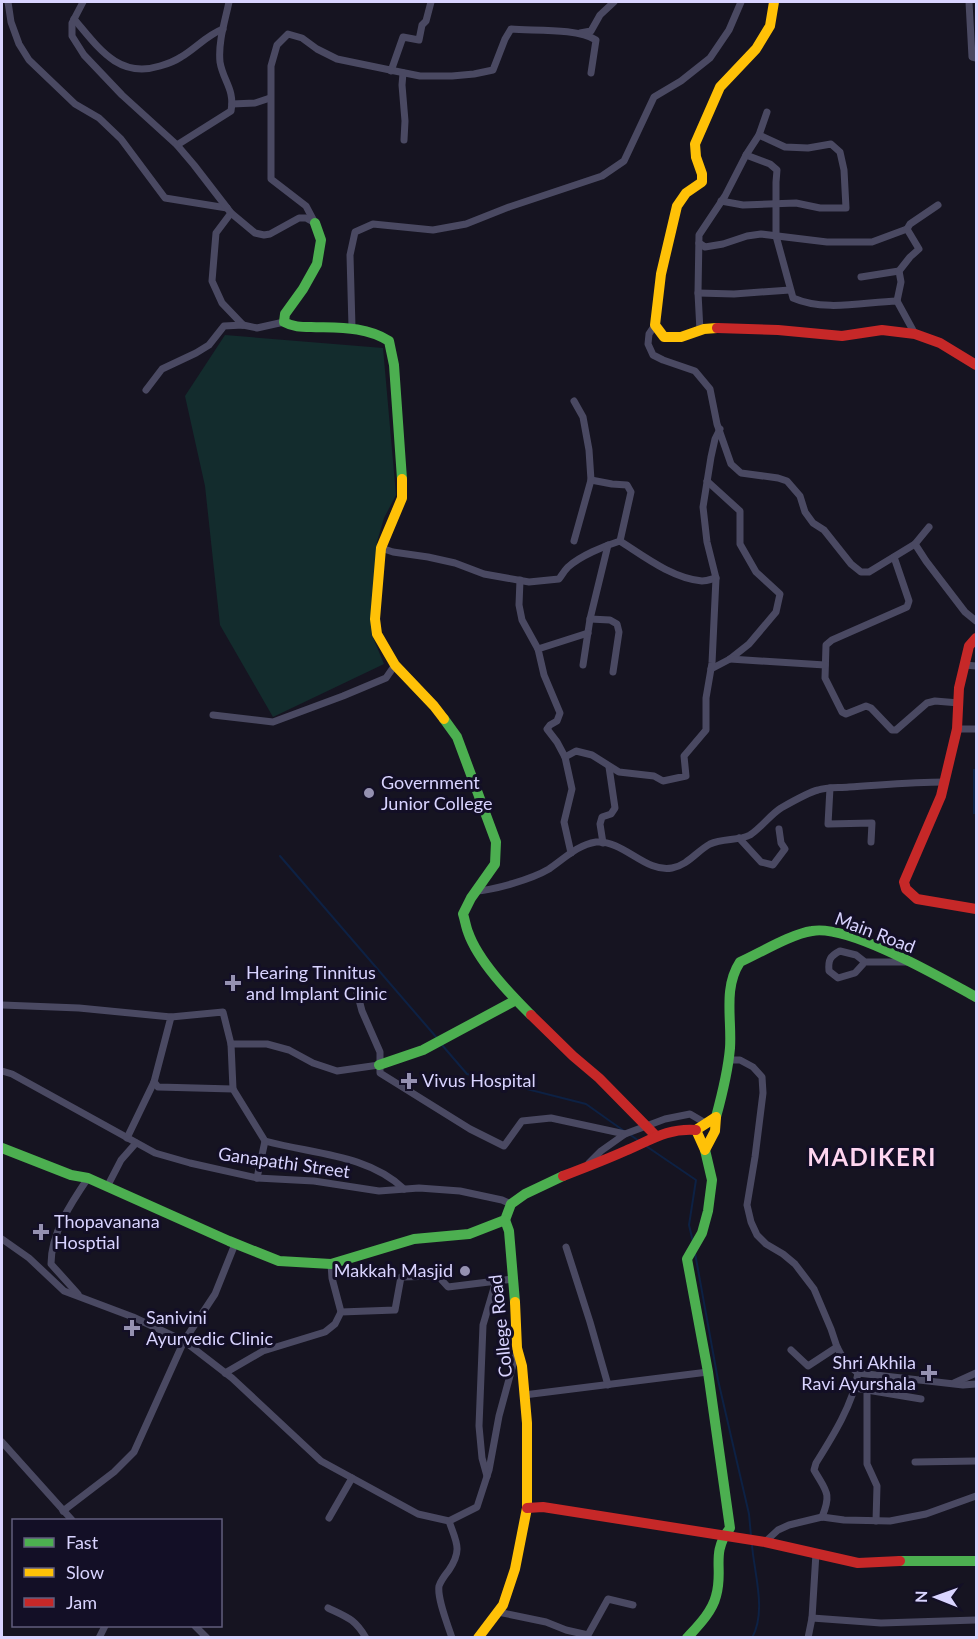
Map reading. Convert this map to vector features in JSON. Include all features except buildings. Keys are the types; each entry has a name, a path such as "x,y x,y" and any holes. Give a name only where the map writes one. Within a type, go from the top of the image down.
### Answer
{"street":[{"path":"8,2 11,22 19,44 29,60 75,104 99,118 121,139 165,198 230,211"},
{"path":"83,2 72,22 72,36 84,55 122,95 177,145 230,211 255,233 264,235 299,218 306,218 315,223"},
{"path":"177,145 231,111 231,92 220,64 220,48 229,2"},
{"path":"392,71 403,37 418,40 431,2"},
{"path":"574,33 591,31 600,15 614,2"},
{"path":"352,327 350,255 355,232 373,224 433,231 466,224 602,176 624,161 654,97 681,81 710,58 729,30 741,2"},
{"path":"774,2 770,26 756,49 720,87 695,144 702,182 686,193 676,206 661,274 655,325 649,334 648,344 652,355 695,371 710,389 731,464 741,473 787,481 800,496 813,523 824,530 861,573 869,572 915,544 929,527"},
{"path":"969,2 972,57 976,58"},
{"path":"74,19 108,57 121,65 134,69 152,68 180,58 213,33 224,29"},
{"path":"284,322 285,314 317,264 321,240 306,206 271,179 271,66 277,45 288,34 302,38 337,59 420,76 452,76 493,70 511,29 574,33 597,40 591,73"},
{"path":"404,73 402,85 404,140"},
{"path":"232,104 255,103 270,98"},
{"path":"700,331 699,234 759,135 767,112"},
{"path":"721,201 744,205 796,203 820,208 846,208 844,170 840,152 831,144 808,148 785,147 759,135"},
{"path":"746,154 770,164 777,170 776,236 793,298 802,302 861,305 897,301"},
{"path":"699,243 705,247 761,234 826,242 872,242 908,229 910,224 938,205"},
{"path":"230,211 216,233 212,281 222,303 243,325"},
{"path":"861,277 899,271 919,249 908,229"},
{"path":"899,271 901,282 897,301 915,334"},
{"path":"698,293 734,294 790,290"},
{"path":"146,390 162,369 209,345 224,326 243,325 257,328 284,322 291,326 352,327 381,335 389,341 394,365 402,464 402,498 381,548 375,619 377,634 395,665 434,706 457,737 493,832 496,842 495,864 463,914 468,933 480,956 516,1000 599,1078 656,1136"},
{"path":"655,325 664,337 681,337 726,327 842,336 882,330 915,334 940,342 976,365"},
{"path":"574,401 583,417 591,480 574,541"},
{"path":"565,757 576,751 592,755 619,772 654,776 663,781 686,776 684,756 706,730 706,698 711,669 716,578 707,542 703,507 715,439 720,429"},
{"path":"591,480 627,485 631,492 620,541"},
{"path":"707,481 740,512 740,544 756,572 780,594 776,612 749,644 730,659 711,669"},
{"path":"381,548 455,563 484,574 529,582 559,579 568,567 600,548 620,541"},
{"path":"620,541 674,574 704,582 716,578"},
{"path":"915,544 965,612 976,621"},
{"path":"583,665 590,619 608,545"},
{"path":"894,557 909,601 907,607 832,640 826,645 825,678 842,712 846,714 866,706 871,708 892,730 896,730 927,703 935,701 958,703"},
{"path":"520,580 519,605 522,620 538,649 544,675 560,713 557,721 547,729 565,757 572,789 564,822 571,853"},
{"path":"590,619 610,620 617,624 619,632 613,672"},
{"path":"538,649 588,633"},
{"path":"976,638 969,646 971,666 959,688 957,729 945,782 928,830 904,882 906,889 917,899 976,909"},
{"path":"730,659 825,665"},
{"path":"213,715 273,722 386,678 395,665"},
{"path":"957,729 976,729"},
{"path":"603,843 600,824 602,817 611,814 615,808 609,766"},
{"path":"476,891 488,891 548,870 580,847 597,842 612,844 654,867 671,868 686,863 709,845 747,836 764,825 780,809 818,790 889,783 945,782"},
{"path":"830,788 828,824 872,823 871,842"},
{"path":"739,838 760,862 773,865 785,849 778,829"},
{"name":"Main Road","path":"705,1150 714,1135 717,1123 716,1117 731,1033 730,981 740,962 802,933 811,930 829,930 889,952 976,997"},
{"path":"865,962 855,973 838,978 829,971 828,961 833,954 840,951 856,955 865,962 909,962"},
{"path":"357,992 362,1011 380,1052 380,1073 470,1129 504,1146 522,1121 551,1119 625,1134"},
{"path":"231,1044 267,1044 289,1050 313,1063 337,1071 379,1065 423,1050 516,1000"},
{"path":"2,1005 79,1008 171,1017 223,1012 231,1044 233,1089 266,1141 335,1155 368,1166 393,1178 404,1189"},
{"path":"127,1138 154,1082 171,1017"},
{"path":"728,1060 740,1060 753,1067 762,1077 763,1093 747,1205 751,1222 757,1235 795,1264 814,1289 845,1362 858,1372 951,1384 976,1384"},
{"name":"Ganapathi Street","path":"2,1071 12,1074 155,1153 257,1178 314,1181 379,1191 419,1188 460,1191 511,1204"},
{"path":"154,1082 158,1087 233,1089"},
{"path":"585,1167 601,1151 625,1134 665,1119 690,1114 706,1124"},
{"path":"2,1148 71,1175 88,1178 235,1244 279,1261 331,1264 414,1239 469,1234 505,1221 511,1204 525,1194 656,1136 680,1129 696,1130 716,1117"},
{"path":"687,1638 706,1618 716,1598 718,1551 730,1528 708,1372 687,1259 702,1233 708,1211 712,1180 705,1150 696,1130"},
{"path":"257,1178 266,1141"},
{"path":"107,1186 121,1160 136,1143"},
{"path":"81,1296 51,1264 51,1254 70,1205 88,1178"},
{"name":"College Road","path":"478,1638 503,1605 515,1569 527,1509 527,1423 522,1366 517,1348 518,1331 509,1232 505,1221"},
{"path":"2,1239 29,1258 64,1291 133,1317 184,1341 225,1373 321,1461 418,1514 449,1521 477,1508 487,1477 499,1416 517,1348"},
{"path":"63,1510 114,1472 134,1452 184,1341 215,1294 235,1244"},
{"path":"566,1247 608,1385"},
{"path":"225,1373 263,1352 325,1332 335,1324 341,1312 332,1278 331,1264"},
{"path":"341,1312 395,1310 401,1277 438,1276 448,1287 513,1279"},
{"path":"487,1477 482,1458 479,1401 483,1325 496,1281"},
{"path":"791,1350 808,1366 837,1347"},
{"path":"524,1395 708,1372"},
{"path":"822,1516 828,1494 814,1470 851,1401 858,1372"},
{"path":"951,1384 976,1373"},
{"path":"855,1388 921,1399"},
{"path":"867,1390 867,1464 877,1486 876,1521"},
{"path":"2,1442 70,1519"},
{"path":"915,1462 976,1461"},
{"path":"330,1518 352,1478"},
{"path":"765,1542 778,1530 822,1516 844,1520 890,1521 926,1514 976,1496"},
{"path":"527,1509 543,1507 765,1542 858,1563 911,1560 976,1561"},
{"path":"449,1521 458,1543 457,1554 441,1582 439,1592 452,1638"},
{"path":"808,1638 812,1618 816,1553"},
{"path":"498,1612 546,1622 588,1635 608,1599 633,1605"},
{"path":"328,1608 359,1625 366,1638"},
{"path":"812,1618 881,1623 976,1620"},
{"path":"196,1627 207,1638"}],"green space":[{"path":"225,335 383,348 396,495 384,518 377,542 372,635 384,664 273,717 220,625 205,486 185,396"}],"water":[{"path":"973,769 976,769 976,814 973,814"}],"waterway":[{"path":"280,856 437,1038"},
{"path":"442,1045 467,1074 586,1104 624,1131"},
{"path":"629,1134 639,1141"},
{"path":"646,1146 696,1180 689,1225 693,1242"},
{"path":"695,1253 718,1380 749,1514 751,1536"},
{"path":"752,1545 759,1604 759,1616 752,1638"}],"traffic: fast":[{"path":"315,223 321,240 317,264 285,314 284,322 300,327 361,330 389,341 394,365 402,479"},
{"path":"444,719 457,737 496,842 495,864 471,898 463,914 467,928 473,943 487,965 531,1015"},
{"path":"716,1117 729,1057 729,1004 735,972 740,962 785,940 812,931 828,931 848,936 895,954 976,997"},
{"path":"379,1065 423,1050 516,1000"},
{"path":"2,1148 71,1175 88,1178 279,1261 331,1264 414,1239 469,1234 505,1220 511,1204 525,1194 563,1176"},
{"path":"687,1638 714,1602 719,1578 720,1546 730,1528 708,1372 687,1259 702,1233 708,1211 712,1180 705,1150"},
{"path":"505,1220 509,1231 515,1302"},
{"path":"900,1561 976,1561"}],"traffic: slow":[{"path":"717,328 704,329 681,337 664,337 655,325 661,274 677,206 686,193 702,182 695,144 720,87 756,49 770,26 774,2"},
{"path":"402,479 402,498 381,548 375,619 377,634 395,665 444,719"},
{"path":"716,1117 715,1131 705,1150 696,1130 716,1117"},
{"path":"478,1638 503,1605 515,1569 527,1508 527,1423 522,1366 517,1348 515,1302"}],"traffic: jam":[{"path":"717,328 778,330 842,336 882,330 915,334 940,343 976,365"},
{"path":"976,638 969,646 959,688 957,729 941,796 904,882 906,889 917,899 976,909"},
{"path":"531,1015 599,1078 656,1136"},
{"path":"563,1176 659,1136 676,1131 696,1130"},
{"path":"527,1508 543,1507 765,1542 858,1563 900,1561"}],"place":[{"name":"Government Junior College","path":"369,793"},
{"name":"Hearing Tinnitus and Implant Clinic","path":"233,983"},
{"name":"Vivus Hospital","path":"409,1081"},
{"name":"Thopavanana Hosptial","path":"41,1232"},
{"name":"Makkah Masjid","path":"465,1271"},
{"name":"Sanivini Ayurvedic Clinic","path":"132,1328"},
{"name":"Shri Akhila Ravi Ayurshala","path":"929,1373"}],"district":[{"name":"MADIKERI","path":"872,1158"}]}
